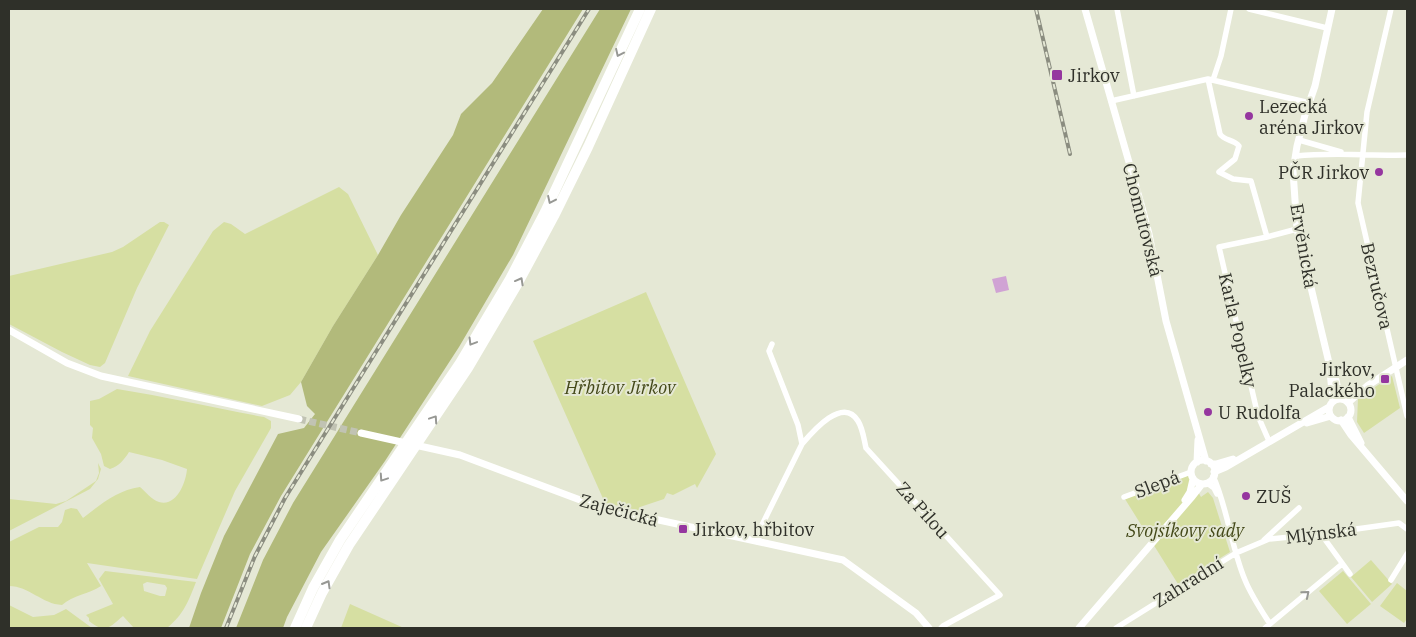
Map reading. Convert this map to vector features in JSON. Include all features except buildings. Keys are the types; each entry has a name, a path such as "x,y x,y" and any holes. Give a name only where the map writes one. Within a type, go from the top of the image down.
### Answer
{"highway":[{"path":"295,628 313,588 340,540 460,364 510,279 648,10"},
{"path":"306,628 322,593 349,545 468,368 518,284 588,147 648,10"}],"street":[{"name":"Chomutovská","path":"1085,9 1149,234 1166,321 1198,432 1220,493 1219,495 1245,581 1267,626"},
{"path":"1117,9 1134,96"},
{"path":"1231,9 1221,56 1210,80 1220,134 1222,138 1236,142 1239,146 1236,158 1219,172 1233,180 1251,181 1267,237 1297,229"},
{"path":"1249,9 1327,28"},
{"name":"Ervěnická","path":"1332,9 1315,86 1299,140 1293,171 1293,184 1297,229 1330,367 1334,403"},
{"name":"Bezručova","path":"1391,9 1367,112 1358,204 1407,416"},
{"path":"1111,101 1210,80 1310,103"},
{"path":"1299,140 1362,156 1407,155"},
{"path":"1296,156 1351,154"},
{"name":"Karla Popelky","path":"1267,237 1219,247 1258,416 1270,441"},
{"path":"9,330 67,363 101,376 299,419"},
{"path":"758,542 761,528 802,444 798,425 769,351 772,344"},
{"path":"1196,462 1225,462 1249,452 1297,427 1334,403 1348,402 1367,386 1407,360"},
{"path":"1344,419 1351,408 1348,402"},
{"path":"1331,416 1334,403"},
{"name":"Za Pilou","path":"802,444 836,414 845,412 855,417 859,423 866,448 1000,595 940,628"},
{"path":"1297,427 1331,416"},
{"path":"1331,416 1336,420 1344,419"},
{"path":"1344,419 1351,435 1407,501"},
{"name":"Chomutovská","path":"1191,472 1196,462 1198,432"},
{"name":"Zaječická","path":"361,433 460,455 598,507 843,560 916,613 929,628"},
{"path":"1079,628 1204,483 1214,474 1249,452"},
{"path":"1176,515 1190,492 1193,479 1191,472"},
{"name":"Slepá","path":"1124,497 1191,472"},
{"name":"Chomutovská","path":"1193,479 1212,486 1219,495"},
{"path":"1262,542 1299,508"},
{"name":"Mlýnská","path":"1236,553 1269,540 1399,523 1407,529"},
{"path":"1321,534 1350,574"},
{"name":"Zahradní","path":"1116,628 1236,553"},
{"path":"1391,580 1407,554"},
{"path":"1267,626 1342,564"}],"green space":[{"path":"543,9 583,9 281,496 250,554 221,628 189,628 224,536 278,434 304,428 315,414 307,406 301,382 333,326 453,135 461,114 492,83"},
{"path":"600,9 631,9 513,255 459,347 385,461 321,552 283,628 236,628 263,560 293,503"},
{"path":"339,187 348,194 378,255 333,326 301,382 290,395 262,406 128,376 150,331 213,231 224,222 231,224 245,234"},
{"path":"160,222 169,225 137,288 105,363 100,367 90,365 62,352 9,324 9,276 112,252 123,247"},
{"name":"Hřbitov Jirkov","path":"646,292 716,454 697,488 695,484 673,495 667,493 664,499 640,507 642,511 605,503 533,341"},
{"path":"1392,376 1400,408 1364,433 1357,422 1358,398"},
{"path":"117,389 264,417 271,421 271,428 235,491 197,579 87,563 101,586 62,605 48,602 23,589 9,586 9,542 39,527 58,527 62,522 65,510 77,509 83,518 117,494 140,487 151,498 165,503 171,501 179,492 185,480 187,469 162,460 129,452 116,466 110,469 104,466 101,454 92,438 93,428 90,425 90,401 99,399"},
{"path":"98,463 101,469 98,479 90,489 9,531 9,499 56,504 66,501 96,481 99,473"},
{"name":"Svojsíkovy sady","path":"1188,474 1201,497 1208,492 1213,498 1230,552 1178,584 1125,499"},
{"path":"1371,560 1392,584 1372,602 1351,577"},
{"path":"105,571 196,582 182,613 167,628 134,628 123,616 107,628 103,628 94,625 86,615 113,604 99,579","holes":["147,582 165,585 167,588 165,596 160,596 144,591 143,584"]},
{"path":"1343,571 1371,604 1347,624 1319,591"},
{"path":"1397,583 1407,591 1407,619 1404,623 1380,606"},
{"path":"350,604 404,628 341,628"},
{"path":"9,605 33,617 54,615 66,609 92,628 9,628"}],"shaded area":[{"path":"1006,276 1009,290 996,293 992,279"}],"tunnel":[{"path":"299,419 361,433"}],"railway":[{"path":"226,628 255,556 285,498 589,9"},
{"path":"1036,9 1070,154"}],"place":[{"name":"Jirkov","path":"1057,75"},
{"name":"Lezecká aréna Jirkov","path":"1249,116"},
{"name":"PČR Jirkov","path":"1379,172"},
{"name":"Jirkov, Palackého","path":"1385,379"},
{"name":"U Rudolfa","path":"1208,412"},
{"name":"ZUŠ","path":"1246,496"},
{"name":"Jirkov, hřbitov","path":"683,529"}]}
